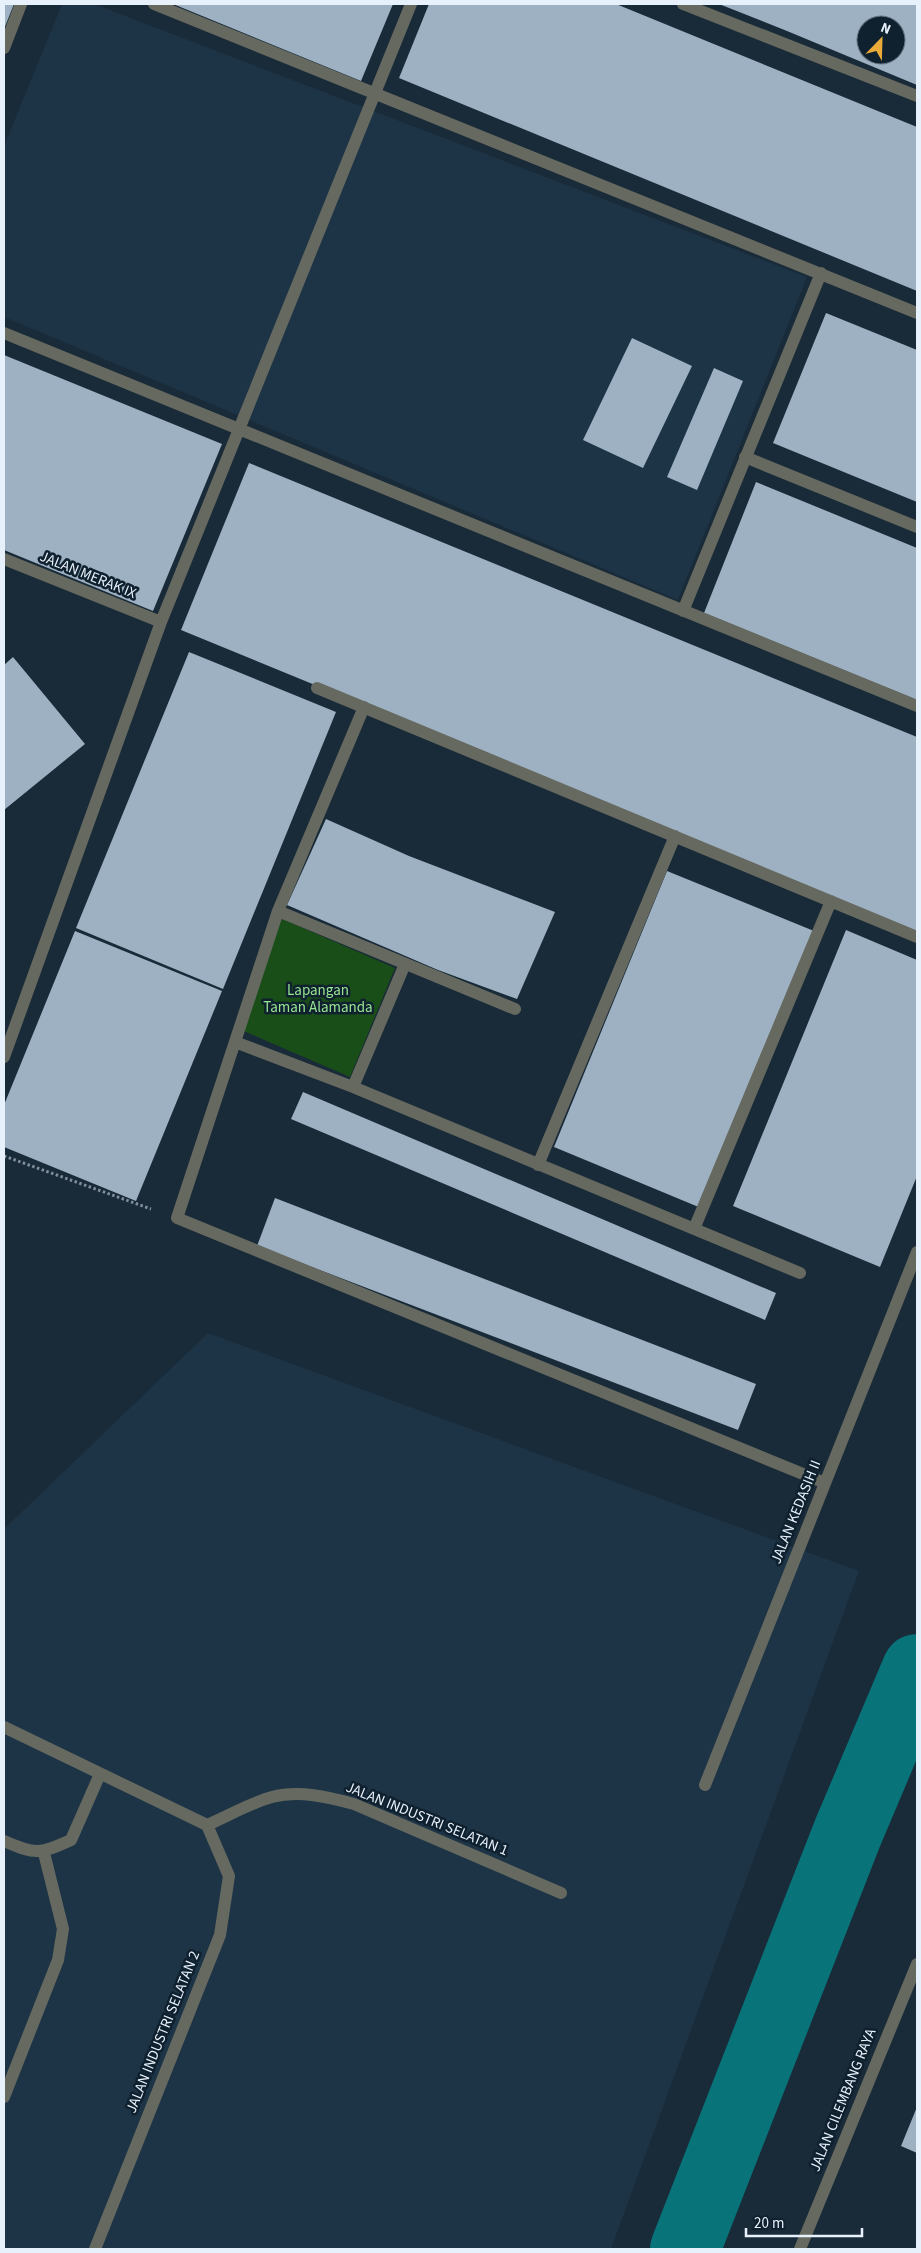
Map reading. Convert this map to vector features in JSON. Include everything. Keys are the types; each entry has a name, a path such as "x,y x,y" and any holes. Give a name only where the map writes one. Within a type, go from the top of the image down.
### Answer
{"street":[{"path":"4,48 21,4"},
{"path":"154,4 917,313"},
{"path":"4,1057 161,622 411,4"},
{"path":"683,4 917,96"},
{"path":"683,611 821,273"},
{"path":"4,334 917,706"},
{"path":"745,457 917,527"},
{"name":"JALAN MERAK IX","path":"4,559 161,622"},
{"path":"317,688 917,937"},
{"path":"364,707 278,911 176,1218 825,1482"},
{"path":"538,1164 675,836"},
{"path":"694,1229 831,901"},
{"path":"278,911 515,1009"},
{"path":"353,1087 405,964"},
{"path":"235,1042 353,1087 800,1273"},
{"name":"JALAN KEDASIH II","path":"705,1785 917,1252"},
{"path":"4,1727 207,1825"},
{"path":"4,1841 20,1848 44,1853 72,1840 100,1774"},
{"name":"JALAN INDUSTRI SELATAN 1","path":"207,1825 273,1797 297,1794 322,1796 354,1804 561,1893"},
{"name":"JALAN INDUSTRI SELATAN 2","path":"95,2249 220,1935 229,1876 207,1825"},
{"path":"4,2097 58,1960 62,1944 63,1929 44,1853"},
{"name":"JALAN CILEMBANG RAYA","path":"800,2249 917,1964"}],"path":[{"path":"4,1156 176,1218"}],"shaded area":[{"path":"62,4 94,4 807,277 678,600 4,317 4,146"},
{"path":"208,1333 859,1571 611,2249 4,2249 4,1529"}],"green space":[{"name":"Lapangan Taman Alamanda","path":"282,919 395,968 350,1077 239,1029"}],"building":[{"path":"4,4 14,4 4,29"},
{"path":"173,4 393,4 361,81"},
{"path":"429,4 616,4 917,127 917,291 399,78"},
{"path":"719,4 917,4 917,85 869,65 906,65 906,15 856,15 856,60"},
{"path":"826,313 917,350 917,502 773,443"},
{"path":"632,338 692,366 643,468 583,440"},
{"path":"4,355 222,444 153,611 4,550"},
{"path":"714,368 743,381 697,490 667,477"},
{"path":"249,463 917,737 917,932 181,630"},
{"path":"756,482 917,548 917,700 704,613"},
{"path":"189,652 336,712 223,989 76,928"},
{"path":"13,657 85,744 4,810 4,665"},
{"path":"326,819 409,856 555,912 517,999 438,970 287,905"},
{"path":"667,871 814,931 701,1208 554,1147"},
{"path":"846,930 917,960 917,1176 880,1267 733,1206"},
{"path":"75,931 222,991 136,1201 4,1147 4,1105"},
{"path":"303,1092 776,1293 765,1320 291,1119"},
{"path":"275,1198 756,1384 738,1430 257,1246"},
{"path":"917,2107 917,2153 901,2146"}],"waterway":[{"path":"685,2249 848,1832 917,1669"}]}
